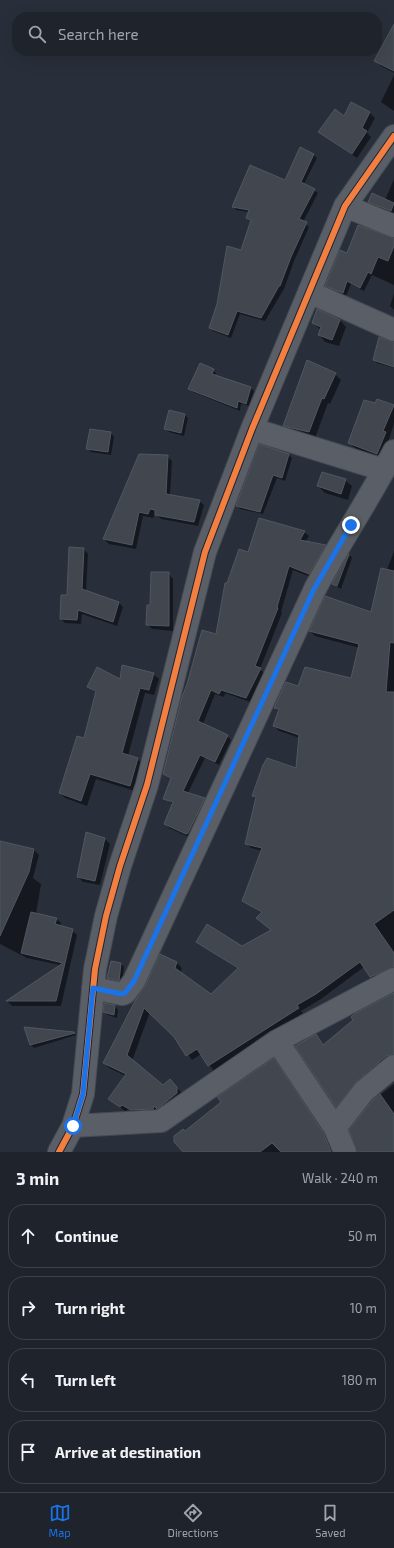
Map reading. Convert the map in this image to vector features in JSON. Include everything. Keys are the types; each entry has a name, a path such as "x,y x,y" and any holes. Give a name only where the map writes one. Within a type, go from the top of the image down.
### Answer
{"street":[{"path":"59,1152 73,1126 83,1094 95,969 106,916 120,866 147,785 205,552 252,428 345,206 394,136"},
{"path":"345,206 394,226"},
{"path":"309,292 394,330"},
{"path":"93,988 122,994 125,993 134,981 314,589 389,461 252,428"},
{"path":"73,1126 161,1121 277,1041 394,979"},
{"path":"277,1041 335,1128 345,1152"},
{"path":"335,1128 364,1091 394,1066"}],"building":[{"path":"394,24 394,71 374,61 377,56 382,56 382,46"},
{"path":"351,102 370,112 362,128 367,131 352,154 318,132 335,109 344,116"},
{"path":"300,147 314,154 301,182 315,189 299,219 307,222 280,286 261,318 237,311 228,335 209,328 217,304 227,246 241,250 251,220 246,218 249,210 232,207 250,165 285,180"},
{"path":"372,193 394,203 391,211 368,202"},
{"path":"358,225 394,238 394,246 388,261 378,257 371,274 368,272 360,288 347,281 343,293 325,286 340,250 347,253"},
{"path":"317,309 340,320 332,340 318,335 321,327 312,323"},
{"path":"379,337 394,342 394,367 373,360"},
{"path":"307,360 336,373 324,399 322,398 309,432 283,426"},
{"path":"200,363 214,369 212,374 251,387 246,404 238,401 237,408 188,389"},
{"path":"377,399 394,405 383,431 386,432 377,454 348,443 364,400 375,403"},
{"path":"169,410 185,414 181,433 164,429"},
{"path":"90,429 111,432 108,452 86,449"},
{"path":"259,444 289,454 282,478 273,475 260,512 236,506"},
{"path":"139,454 168,455 166,494 200,500 194,522 155,515 155,510 150,509 148,514 139,512 132,545 103,539"},
{"path":"322,472 346,479 341,494 317,486"},
{"path":"259,518 305,531 300,540 326,545 309,574 289,566 277,607 278,608 255,666 261,668 246,698 221,690 219,694 211,690 198,721 228,735 215,762 200,755 183,791 205,798 188,833 186,834 164,824 173,802 163,799 171,778 163,774 182,697 202,630 216,634 225,583 227,583 239,549 248,552"},
{"path":"69,547 84,548 82,589 119,602 113,622 78,610 77,620 60,619 61,595 67,595"},
{"path":"349,554 337,586 332,584 335,578"},
{"path":"381,568 394,571 394,643 390,642 386,692 394,692 394,910 374,924 394,953 394,967 370,977 360,962 316,994 297,1005 299,1008 208,1066 197,1049 186,1056 174,1037 144,1008 127,1055 163,1085 170,1079 177,1087 177,1093 157,1109 154,1106 153,1109 131,1110 122,1105 120,1107 108,1099 126,1074 103,1063 135,1001 145,986 160,954 177,962 175,968 211,994 238,968 196,942 207,924 242,946 271,930 256,918 262,912 242,901 262,848 245,844 256,797 252,796 263,765 267,758 296,768 299,735 273,726 279,709 274,708 286,682 298,686 305,667 351,678 359,644 309,631 325,596 371,612"},
{"path":"151,572 169,572 169,626 146,625 147,605 150,605"},
{"path":"122,665 154,673 149,690 140,688 122,753 138,758 130,786 90,774 81,801 59,793 77,736 84,738 96,691 87,687 97,667 120,679"},
{"path":"86,832 105,838 95,881 77,877"},
{"path":"0,841 34,849 29,872 0,936"},
{"path":"31,912 57,918 55,924 73,929 56,1001 6,1001 63,963 21,953"},
{"path":"111,961 121,963 119,981 107,978"},
{"path":"394,993 394,1054 386,1056 356,1082 336,1107 295,1046 316,1034 323,1045 353,1020 351,1017 356,1013"},
{"path":"104,1003 115,1005 114,1015 103,1012"},
{"path":"24,1027 74,1032 75,1033 30,1045"},
{"path":"274,1058 324,1134 331,1152 281,1152 272,1143 260,1152 183,1152 174,1142 174,1136 183,1129 185,1131 221,1102 217,1097"},
{"path":"380,1094 394,1114 394,1152 357,1152 349,1130 373,1100"}],"cycle path":[{"path":"59,1152 73,1126 83,1094 95,969 106,916 120,866 147,785 205,552 252,429 345,206 394,136"}],"route":[{"path":"73,1126 83,1094 85,1058 93,988 122,994 125,993 134,981 314,589 351,525"}]}
